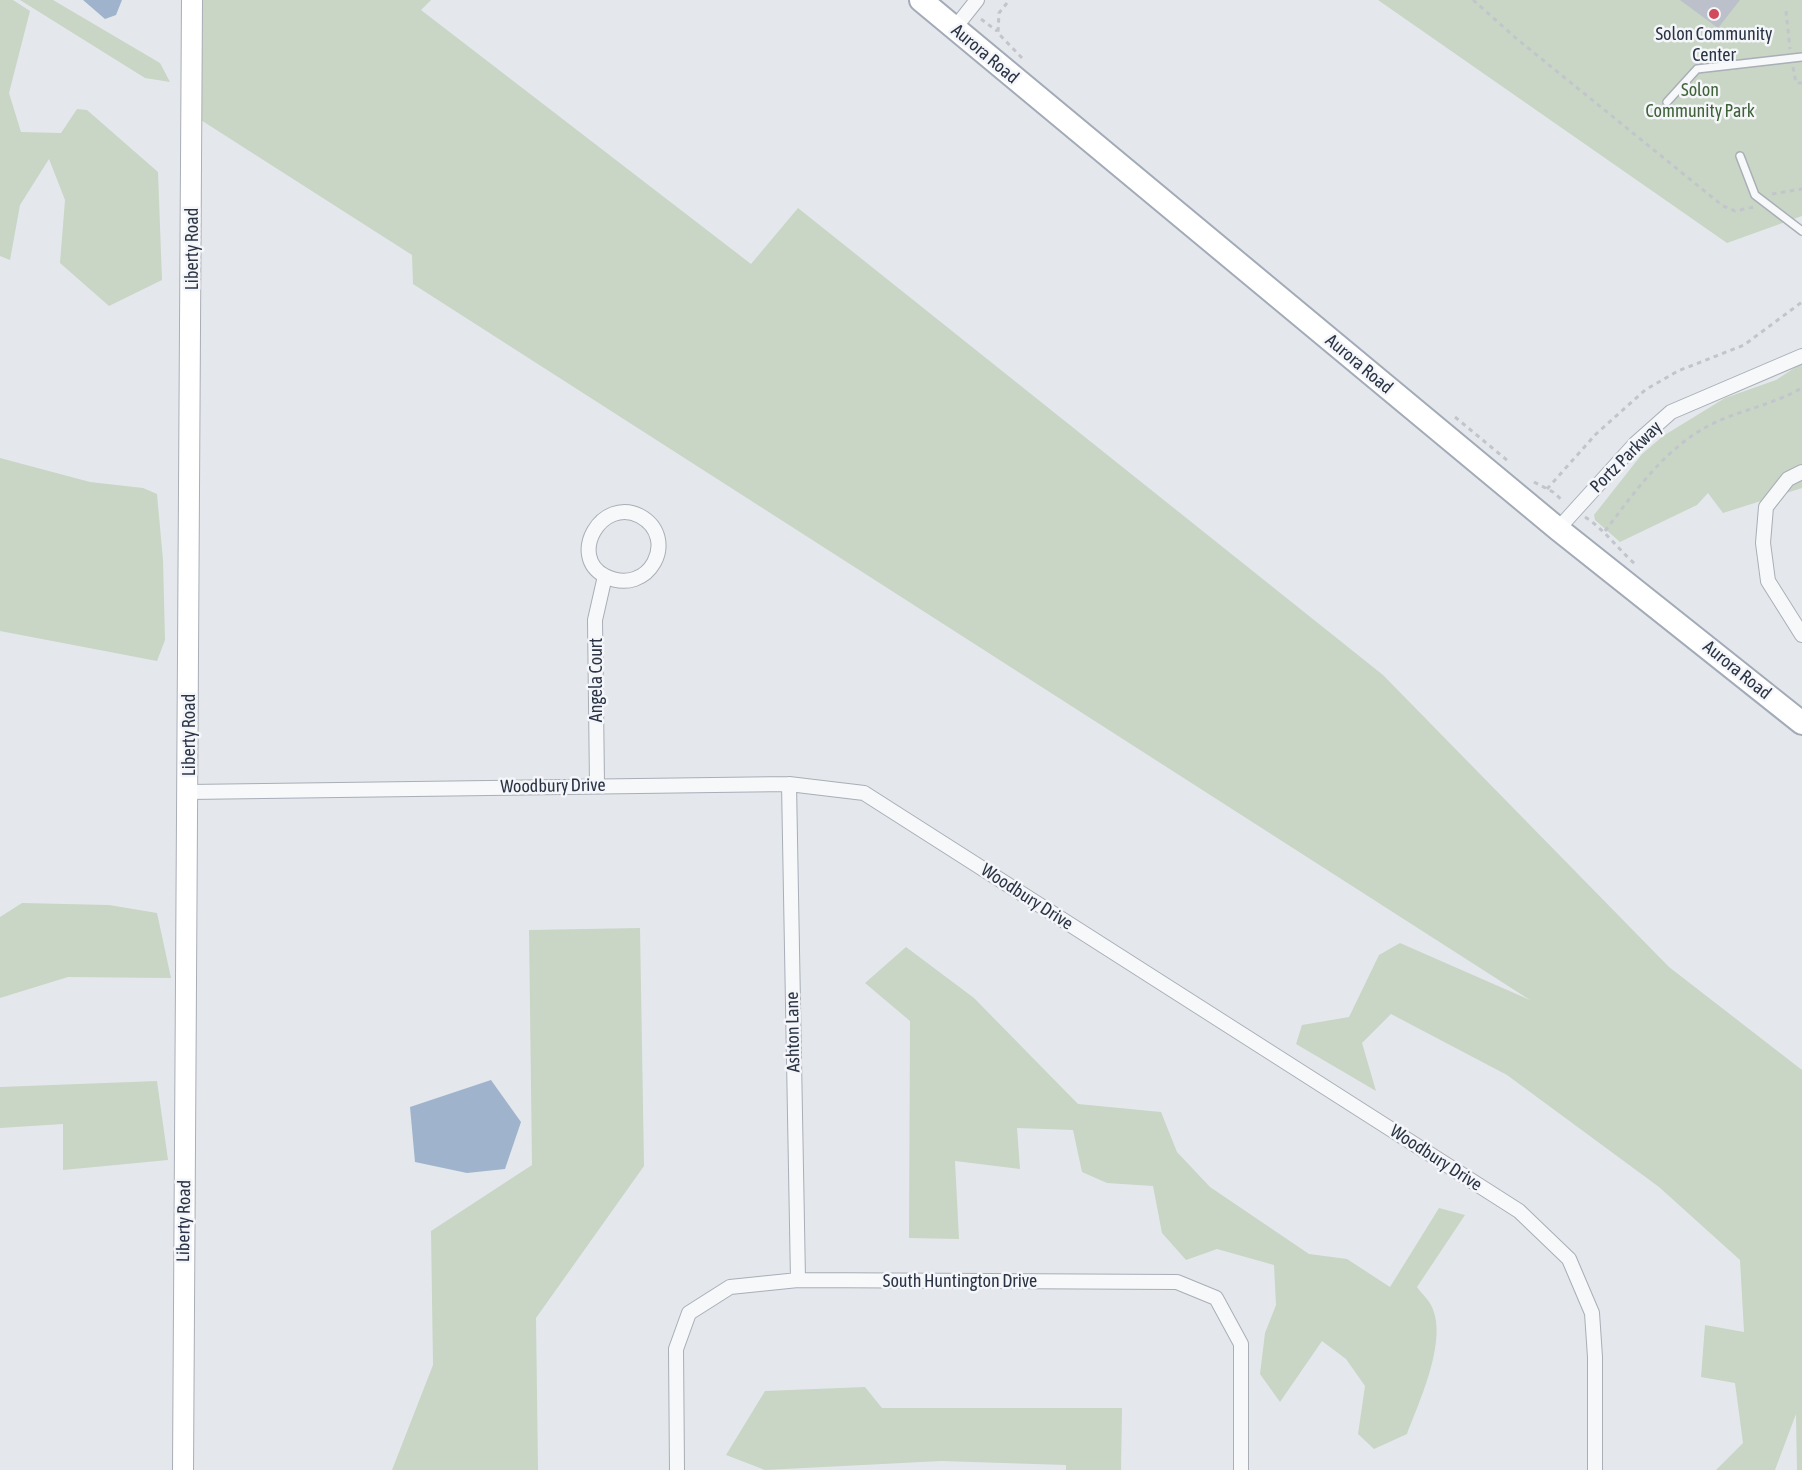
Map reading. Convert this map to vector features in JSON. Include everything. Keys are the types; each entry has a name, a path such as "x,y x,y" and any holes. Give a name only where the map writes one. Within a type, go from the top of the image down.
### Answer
{"main road":[{"name":"Aurora Road","path":"921,0 1558,529 1802,723"}],"street":[{"name":"Liberty Road","path":"183,1470 189,792 192,0"},
{"path":"954,29 977,0"},
{"name":"Portz Parkway","path":"1558,529 1635,444 1671,412 1802,356"},
{"path":"1802,472 1788,479 1766,507 1763,543 1768,581 1802,635"},
{"path":"622,512 640,516 655,532 658,542 656,561 646,574 630,582 615,582 605,576 598,572 590,558 588,546 595,526 604,518 622,512"},
{"name":"Angela Court","path":"597,785 595,620 605,576"},
{"name":"Woodbury Drive","path":"189,792 789,784 864,793 1519,1211 1569,1259 1592,1313 1595,1357 1595,1470"},
{"name":"Ashton Lane","path":"789,784 798,1280"},
{"name":"South Huntington Drive","path":"677,1470 676,1348 689,1313 730,1287 798,1280 1177,1282 1216,1298 1241,1344 1241,1470"}],"lane":[{"path":"1667,102 1697,69 1802,57"},
{"path":"1740,156 1755,195 1802,231"}],"path":[{"path":"1473,0 1517,39 1723,206 1735,211 1756,206"},
{"path":"1785,11 1790,47"},
{"path":"1794,71 1796,83 1802,83"},
{"path":"1765,199 1776,192 1802,189"},
{"path":"1547,489 1596,434 1645,390 1672,373 1744,345 1802,302"},
{"path":"1598,525 1605,532 1660,462 1689,438 1718,422 1778,402 1802,388"}],"green space":[{"path":"0,0 13,0 30,11 9,93 21,132 61,133 77,109 87,110 158,172 162,280 109,306 60,263 65,200 49,159 20,205 10,260 0,256"},
{"path":"20,0 53,0 160,63 170,82 145,78"},
{"path":"192,0 431,0 421,10 751,264 798,208 1383,675 1669,967 1802,1070 1802,1470 1797,1470 1796,1414 1775,1470 1716,1470 1743,1443 1735,1383 1701,1377 1705,1325 1744,1332 1740,1260 1659,1187 1507,1075 1391,1014 1362,1043 1376,1091 1296,1044 1302,1025 1349,1017 1379,955 1400,943 1530,1000 413,284 412,255 193,115"},
{"name":"Solon Community Park","path":"1378,0 1802,0 1802,216 1727,243"},
{"path":"1802,363 1802,488 1723,513 1708,493 1697,505 1620,542 1595,520 1594,515 1642,454 1663,436 1725,398 1776,380"},
{"path":"0,458 90,482 143,488 157,494 163,560 165,640 157,661 0,631"},
{"path":"22,903 109,905 157,913 171,978 68,977 0,998 0,917"},
{"path":"640,928 644,1166 536,1318 538,1470 392,1470 433,1365 431,1231 532,1165 529,930"},
{"path":"906,947 974,998 1078,1104 1161,1112 1177,1152 1210,1187 1309,1254 1347,1259 1390,1287 1439,1208 1465,1215 1417,1287 1431,1305 1436,1319 1437,1335 1425,1388 1407,1434 1374,1449 1358,1434 1365,1386 1346,1359 1322,1341 1280,1402 1260,1374 1265,1333 1276,1305 1274,1265 1217,1249 1186,1260 1162,1233 1153,1186 1107,1183 1082,1172 1073,1130 1017,1128 1020,1169 955,1161 959,1239 909,1238 910,1021 865,983"},
{"path":"157,1081 168,1160 63,1170 63,1124 0,1128 0,1087"},
{"path":"865,1387 882,1408 1122,1408 1121,1470 1066,1470 1066,1465 941,1461 765,1470 726,1455 765,1391"}],"water":[{"path":"83,0 122,0 116,15 105,19"},
{"path":"491,1080 521,1122 505,1169 467,1173 415,1162 410,1107"}],"building":[{"name":"Solon Community Center","path":"1680,0 1740,0 1718,28"}],"place":[{"name":"Solon Community Center","path":"1714,14"}]}
